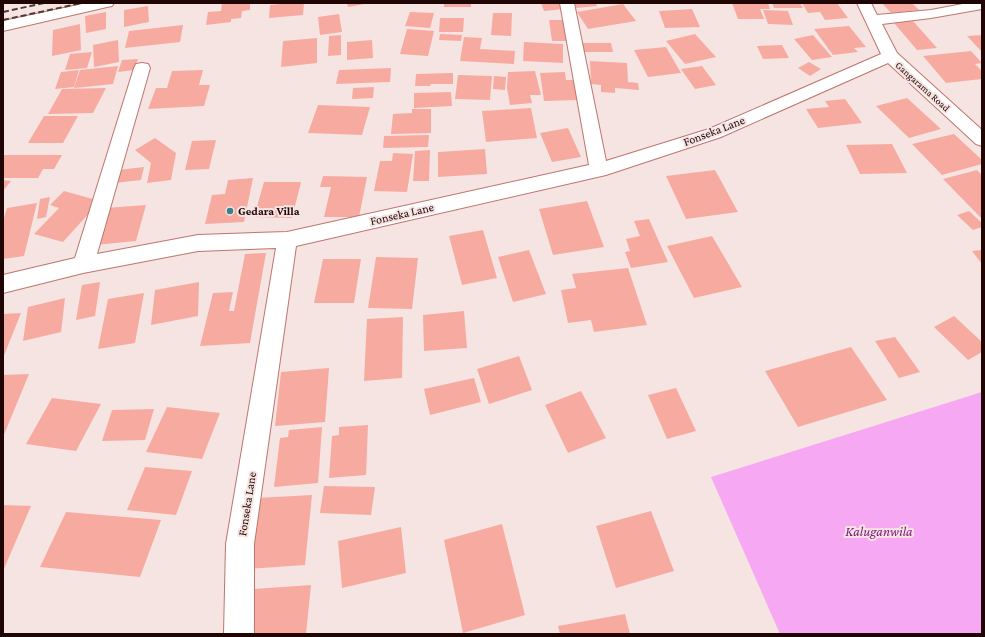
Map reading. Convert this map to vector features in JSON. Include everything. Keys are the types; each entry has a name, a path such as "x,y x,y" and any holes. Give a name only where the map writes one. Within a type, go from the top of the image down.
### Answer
{"street":[{"path":"3,26 107,3"},
{"path":"568,3 599,170"},
{"name":"Gangarama Road","path":"864,3 874,20 890,56 982,140"},
{"path":"874,20 931,14 982,5"},
{"name":"Fonseka Lane","path":"240,634 240,544 287,240 599,170 714,133 890,56"},
{"path":"83,265 142,68"},
{"path":"3,284 83,265 198,243 287,240"}],"green space":[{"name":"Kaluganwila","path":"982,392 982,634 780,634 711,477"}],"building":[{"path":"222,3 250,3 250,10 242,11 241,18 231,19 231,22 206,25 208,12 221,11"},
{"path":"304,3 303,15 269,18 270,5"},
{"path":"347,3 365,3 365,4 348,7"},
{"path":"444,3 471,3 471,7 444,7"},
{"path":"541,3 562,3 564,9 544,11"},
{"path":"574,3 596,3 597,6 576,8"},
{"path":"732,3 768,3 770,9 760,9 764,19 738,19"},
{"path":"772,3 800,3 803,8 774,8"},
{"path":"802,3 837,3 848,18 825,20 820,12 808,13"},
{"path":"882,3 912,3 919,10 891,13"},
{"path":"623,4 636,21 588,29 577,12"},
{"path":"148,6 149,22 124,27 124,10"},
{"path":"692,9 700,27 665,28 659,11"},
{"path":"763,10 788,11 793,25 768,24"},
{"path":"106,12 106,29 86,33 85,16"},
{"path":"410,12 434,13 430,28 405,26"},
{"path":"493,13 512,13 511,36 491,35"},
{"path":"339,14 342,32 320,35 318,17"},
{"path":"440,18 464,18 463,32 439,32"},
{"path":"549,20 563,20 567,41 552,41"},
{"path":"913,21 937,48 917,50 894,23"},
{"path":"80,24 81,50 52,56 53,30"},
{"path":"183,25 180,42 125,48 129,31"},
{"path":"849,26 866,47 854,48 858,52 833,55 814,29"},
{"path":"407,29 434,31 428,56 400,54"},
{"path":"440,34 462,35 461,41 439,40"},
{"path":"695,34 716,57 685,64 666,41"},
{"path":"341,35 341,55 328,56 329,36"},
{"path":"813,35 832,57 812,60 794,39"},
{"path":"982,35 982,52 967,36"},
{"path":"464,37 482,38 480,49 515,51 514,64 460,61"},
{"path":"317,38 317,63 281,67 283,41"},
{"path":"118,40 119,62 94,67 93,45"},
{"path":"372,40 373,58 347,60 347,42"},
{"path":"524,42 563,44 563,63 523,61"},
{"path":"582,43 611,43 613,52 584,52"},
{"path":"782,45 789,58 763,59 757,46"},
{"path":"666,47 681,73 648,77 634,50"},
{"path":"971,51 982,63 975,64 982,71 982,79 946,83 923,56"},
{"path":"92,52 87,68 65,70 70,54"},
{"path":"138,59 134,70 118,72 122,60"},
{"path":"590,61 627,63 628,82 638,83 639,90 615,88 615,93 601,92 601,85 591,84"},
{"path":"809,62 821,69 810,76 798,68"},
{"path":"118,66 113,84 74,88 80,70"},
{"path":"702,66 716,85 695,89 681,69"},
{"path":"391,68 390,82 336,84 339,70"},
{"path":"79,70 74,87 55,89 61,72"},
{"path":"203,70 199,85 210,85 204,106 148,109 156,88 167,88 172,71"},
{"path":"535,71 541,95 530,95 532,103 510,105 507,88 508,72"},
{"path":"565,72 566,80 576,80 580,100 544,101 540,73"},
{"path":"453,73 453,84 415,86 416,74"},
{"path":"458,75 492,76 490,100 455,99"},
{"path":"494,76 506,77 505,90 493,89"},
{"path":"374,87 373,98 352,99 353,88"},
{"path":"106,88 93,113 48,114 62,89"},
{"path":"451,92 452,106 414,108 414,93"},
{"path":"907,98 941,129 909,138 876,106"},
{"path":"845,99 862,123 818,128 806,109 829,107 825,101"},
{"path":"318,105 370,107 362,135 308,133"},
{"path":"531,108 537,138 486,142 482,111"},
{"path":"412,109 431,109 431,133 391,134 393,114 412,113"},
{"path":"44,116 78,116 63,143 28,143"},
{"path":"568,128 581,157 552,162 540,133"},
{"path":"954,134 982,160 982,164 942,175 912,144"},
{"path":"429,135 428,147 383,148 384,136"},
{"path":"155,138 176,153 171,180 147,183 151,163 135,150"},
{"path":"216,140 209,169 185,170 192,141"},
{"path":"892,144 907,173 860,174 846,145"},
{"path":"485,149 487,174 438,177 438,152"},
{"path":"430,150 429,181 413,181 415,151"},
{"path":"393,153 413,154 407,192 374,191 380,161 392,161"},
{"path":"3,155 62,155 54,169 43,169 38,178 3,178"},
{"path":"144,167 141,180 115,183 118,170"},
{"path":"715,170 738,212 686,219 666,176"},
{"path":"977,170 982,175 982,219 943,179"},
{"path":"323,176 367,177 359,217 324,217 331,187 320,187"},
{"path":"253,178 244,222 205,224 212,195 225,194 228,180"},
{"path":"3,180 11,181 3,191"},
{"path":"264,182 301,182 292,218 254,217"},
{"path":"64,191 100,201 63,242 34,234 59,208 50,205"},
{"path":"50,197 46,217 37,219 40,199"},
{"path":"587,201 604,247 553,255 539,209"},
{"path":"37,203 24,256 3,259 3,221 7,208"},
{"path":"146,205 136,241 95,245 106,208"},
{"path":"969,211 982,223 982,227 973,230 957,215"},
{"path":"649,219 668,262 631,268 625,252 630,251 626,239 640,236 634,221"},
{"path":"483,230 497,278 462,285 449,236"},
{"path":"712,236 742,287 694,298 667,246"},
{"path":"529,250 546,294 513,302 498,257"},
{"path":"982,250 982,264 972,251"},
{"path":"266,253 250,343 200,346 213,293 233,292 229,311 234,311 245,254"},
{"path":"376,257 418,258 412,309 368,308"},
{"path":"323,259 361,259 354,303 314,303"},
{"path":"628,268 647,325 594,332 591,320 568,323 561,290 576,288 572,274"},
{"path":"100,282 95,316 76,320 82,285"},
{"path":"199,282 198,316 151,325 155,290"},
{"path":"144,293 135,343 98,349 108,299"},
{"path":"65,298 61,332 23,341 28,307"},
{"path":"464,311 467,348 424,351 423,315"},
{"path":"21,313 3,358 3,314"},
{"path":"954,316 982,342 982,352 968,360 934,327"},
{"path":"403,317 402,378 364,381 367,319"},
{"path":"895,337 920,372 899,378 875,341"},
{"path":"851,347 887,400 798,427 765,371"},
{"path":"519,356 532,390 489,404 477,369"},
{"path":"329,368 325,422 275,426 281,372"},
{"path":"29,374 3,437 3,375"},
{"path":"474,378 481,402 430,415 424,389"},
{"path":"676,388 696,431 667,439 648,395"},
{"path":"581,391 606,438 568,453 545,405"},
{"path":"52,398 101,404 76,451 26,444"},
{"path":"167,407 220,413 202,459 146,452"},
{"path":"154,409 145,440 102,441 112,410"},
{"path":"368,425 366,475 329,478 332,436 339,435 339,427"},
{"path":"322,427 318,483 274,487 280,438 288,437 289,430"},
{"path":"145,467 192,471 176,515 127,510"},
{"path":"324,486 375,487 371,515 320,513"},
{"path":"312,495 305,565 246,569 257,498"},
{"path":"3,505 31,506 3,571"},
{"path":"651,511 674,571 616,588 596,526"},
{"path":"66,512 161,520 140,577 40,567"},
{"path":"502,524 525,615 463,633 444,540"},
{"path":"401,527 406,573 342,588 338,541"},
{"path":"311,585 306,634 248,634 254,589"},
{"path":"625,614 630,634 560,634 558,626"}],"railway":[{"path":"3,12 44,3"},
{"path":"3,20 82,3"}],"place":[{"name":"Gedara Villa","path":"230,211"}]}
